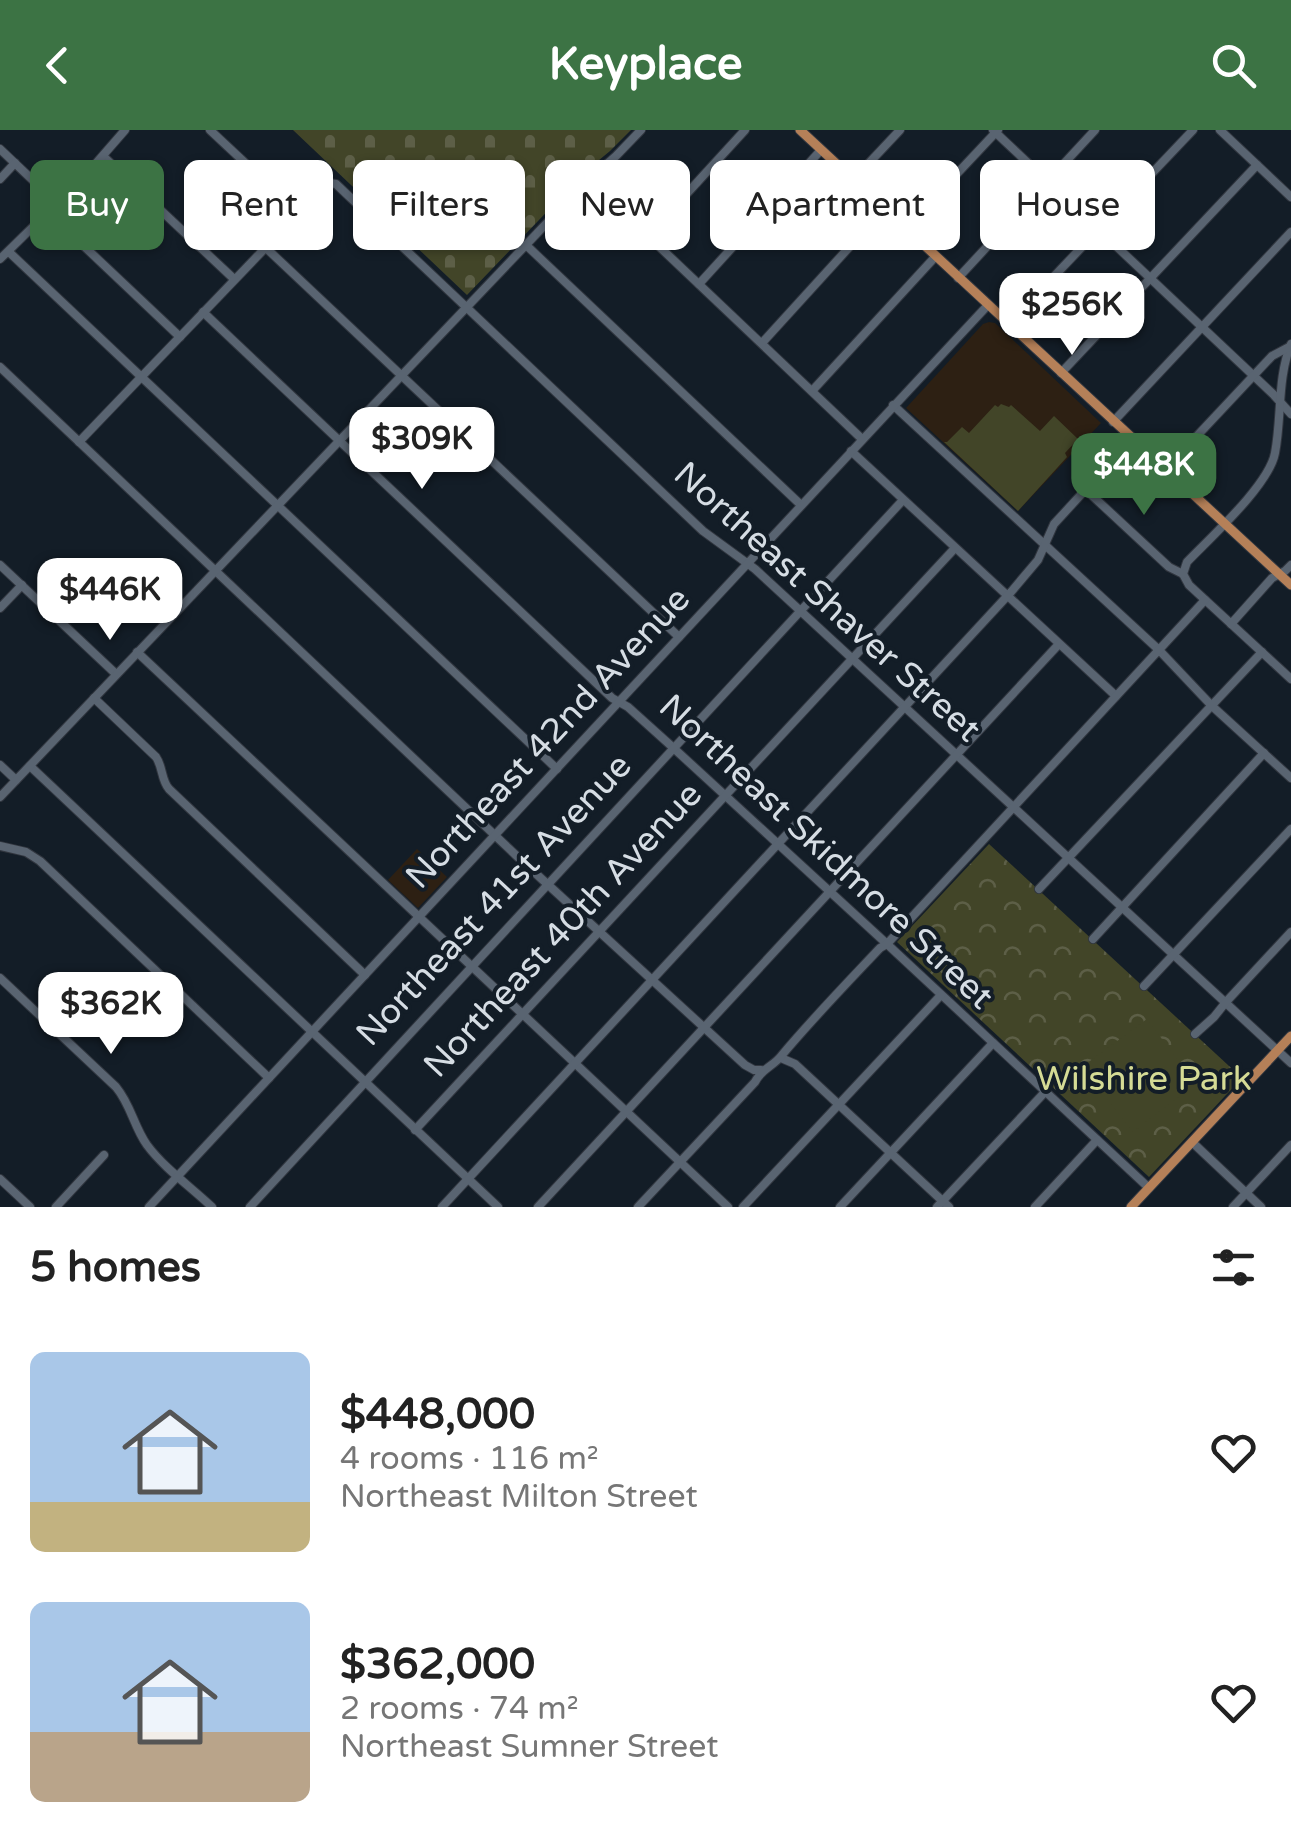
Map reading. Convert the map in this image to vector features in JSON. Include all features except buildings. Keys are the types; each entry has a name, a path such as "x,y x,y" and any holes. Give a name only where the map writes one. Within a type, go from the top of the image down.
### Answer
{"main road":[{"path":"801,130 832,160"},
{"path":"928,250 1291,586"},
{"path":"1132,1207 1291,1036"}],"street":[{"path":"100,160 125,130"},
{"path":"210,130 242,160"},
{"path":"612,160 641,130"},
{"path":"690,190 745,130"},
{"path":"872,160 900,130"},
{"path":"1067,160 1095,130"},
{"path":"1155,169 1192,130"},
{"path":"1220,130 1291,197"},
{"path":"1228,130 1233,142"},
{"path":"960,170 996,131 1026,160"},
{"path":"0,148 30,177"},
{"path":"699,284 821,150"},
{"path":"104,156 234,280"},
{"path":"0,179 15,163"},
{"path":"1060,374 1257,165"},
{"name":"Northeast Shaver Street","path":"333,183 353,200"},
{"path":"0,796 545,225"},
{"path":"0,259 30,231"},
{"path":"1113,422 1291,232"},
{"path":"526,245 801,505"},
{"path":"88,250 180,337"},
{"path":"80,442 262,250"},
{"path":"268,250 680,637"},
{"name":"Northeast Shaver Street","path":"406,250 702,531 755,569 1291,1062"},
{"path":"663,250 862,439"},
{"path":"762,343 846,250"},
{"path":"958,278 984,250"},
{"path":"1006,323 1079,250"},
{"path":"1120,250 1291,414"},
{"path":"10,252 557,769"},
{"path":"812,391 936,257"},
{"name":"Northeast 42nd Avenue","path":"150,1207 987,306"},
{"name":"Northeast Skidmore Street","path":"203,312 612,698 628,707 673,748 1149,1188"},
{"path":"1165,470 1276,353 1290,346"},
{"path":"1183,574 1187,562 1270,468 1290,346"},
{"path":"0,366 548,884 745,1066 761,1070"},
{"path":"893,405 1159,650 1212,706 1289,773"},
{"path":"442,1207 1008,596 1034,566 1054,524 1132,439"},
{"path":"851,452 1116,696"},
{"path":"1086,489 1169,566 1183,574 1189,585 1291,679"},
{"name":"Northeast 41st Avenue","path":"250,1207 903,500"},
{"name":"Northeast 40th Avenue","path":"415,1130 955,548"},
{"path":"0,565 116,674"},
{"path":"1231,624 1272,578 1291,565"},
{"path":"0,608 22,585"},
{"path":"638,1207 755,1082 761,1070 780,1058 1205,600"},
{"path":"538,1207 1059,644"},
{"path":"137,652 728,1207"},
{"path":"1039,889 1262,652"},
{"path":"1282,671 1291,662"},
{"path":"94,698 156,756 168,789 365,976"},
{"path":"1092,939 1264,754"},
{"path":"0,765 16,780"},
{"path":"30,766 498,1207"},
{"path":"1144,986 1291,829"},
{"path":"0,846 34,856 269,1078"},
{"path":"1195,1034 1291,932"},
{"path":"0,978 116,1088 128,1103 147,1145 212,1207"},
{"path":"743,1207 942,995"},
{"path":"840,1207 994,1043"},
{"path":"780,1058 794,1064 839,1104 943,1205 1045,1092"},
{"path":"1035,1207 1097,1140"},
{"path":"1192,1142 1261,1207"},
{"path":"1233,1207 1291,1145"},
{"path":"56,1207 104,1155"},
{"path":"0,1179 30,1207"}],"shaded area":[{"path":"989,322 995,323 1101,423 1018,511 906,408"},
{"path":"417,849 447,877 418,908 388,880"}],"green space":[{"path":"293,130 631,130 599,160 545,160 545,214 525,235 525,160 353,160 353,187 333,168 333,160 325,160"},
{"path":"420,250 510,250 467,295"},
{"path":"995,405 1011,405 1040,431 1054,416 1078,439 1065,453 1067,457 1018,511 944,442 962,427 969,433"},
{"name":"Wilshire Park","path":"989,844 1242,1078 1149,1177 897,942"},
{"path":"1147,1019 1191,1078 1191,1087 1133,1132 1086,1072 1086,1064"}]}
